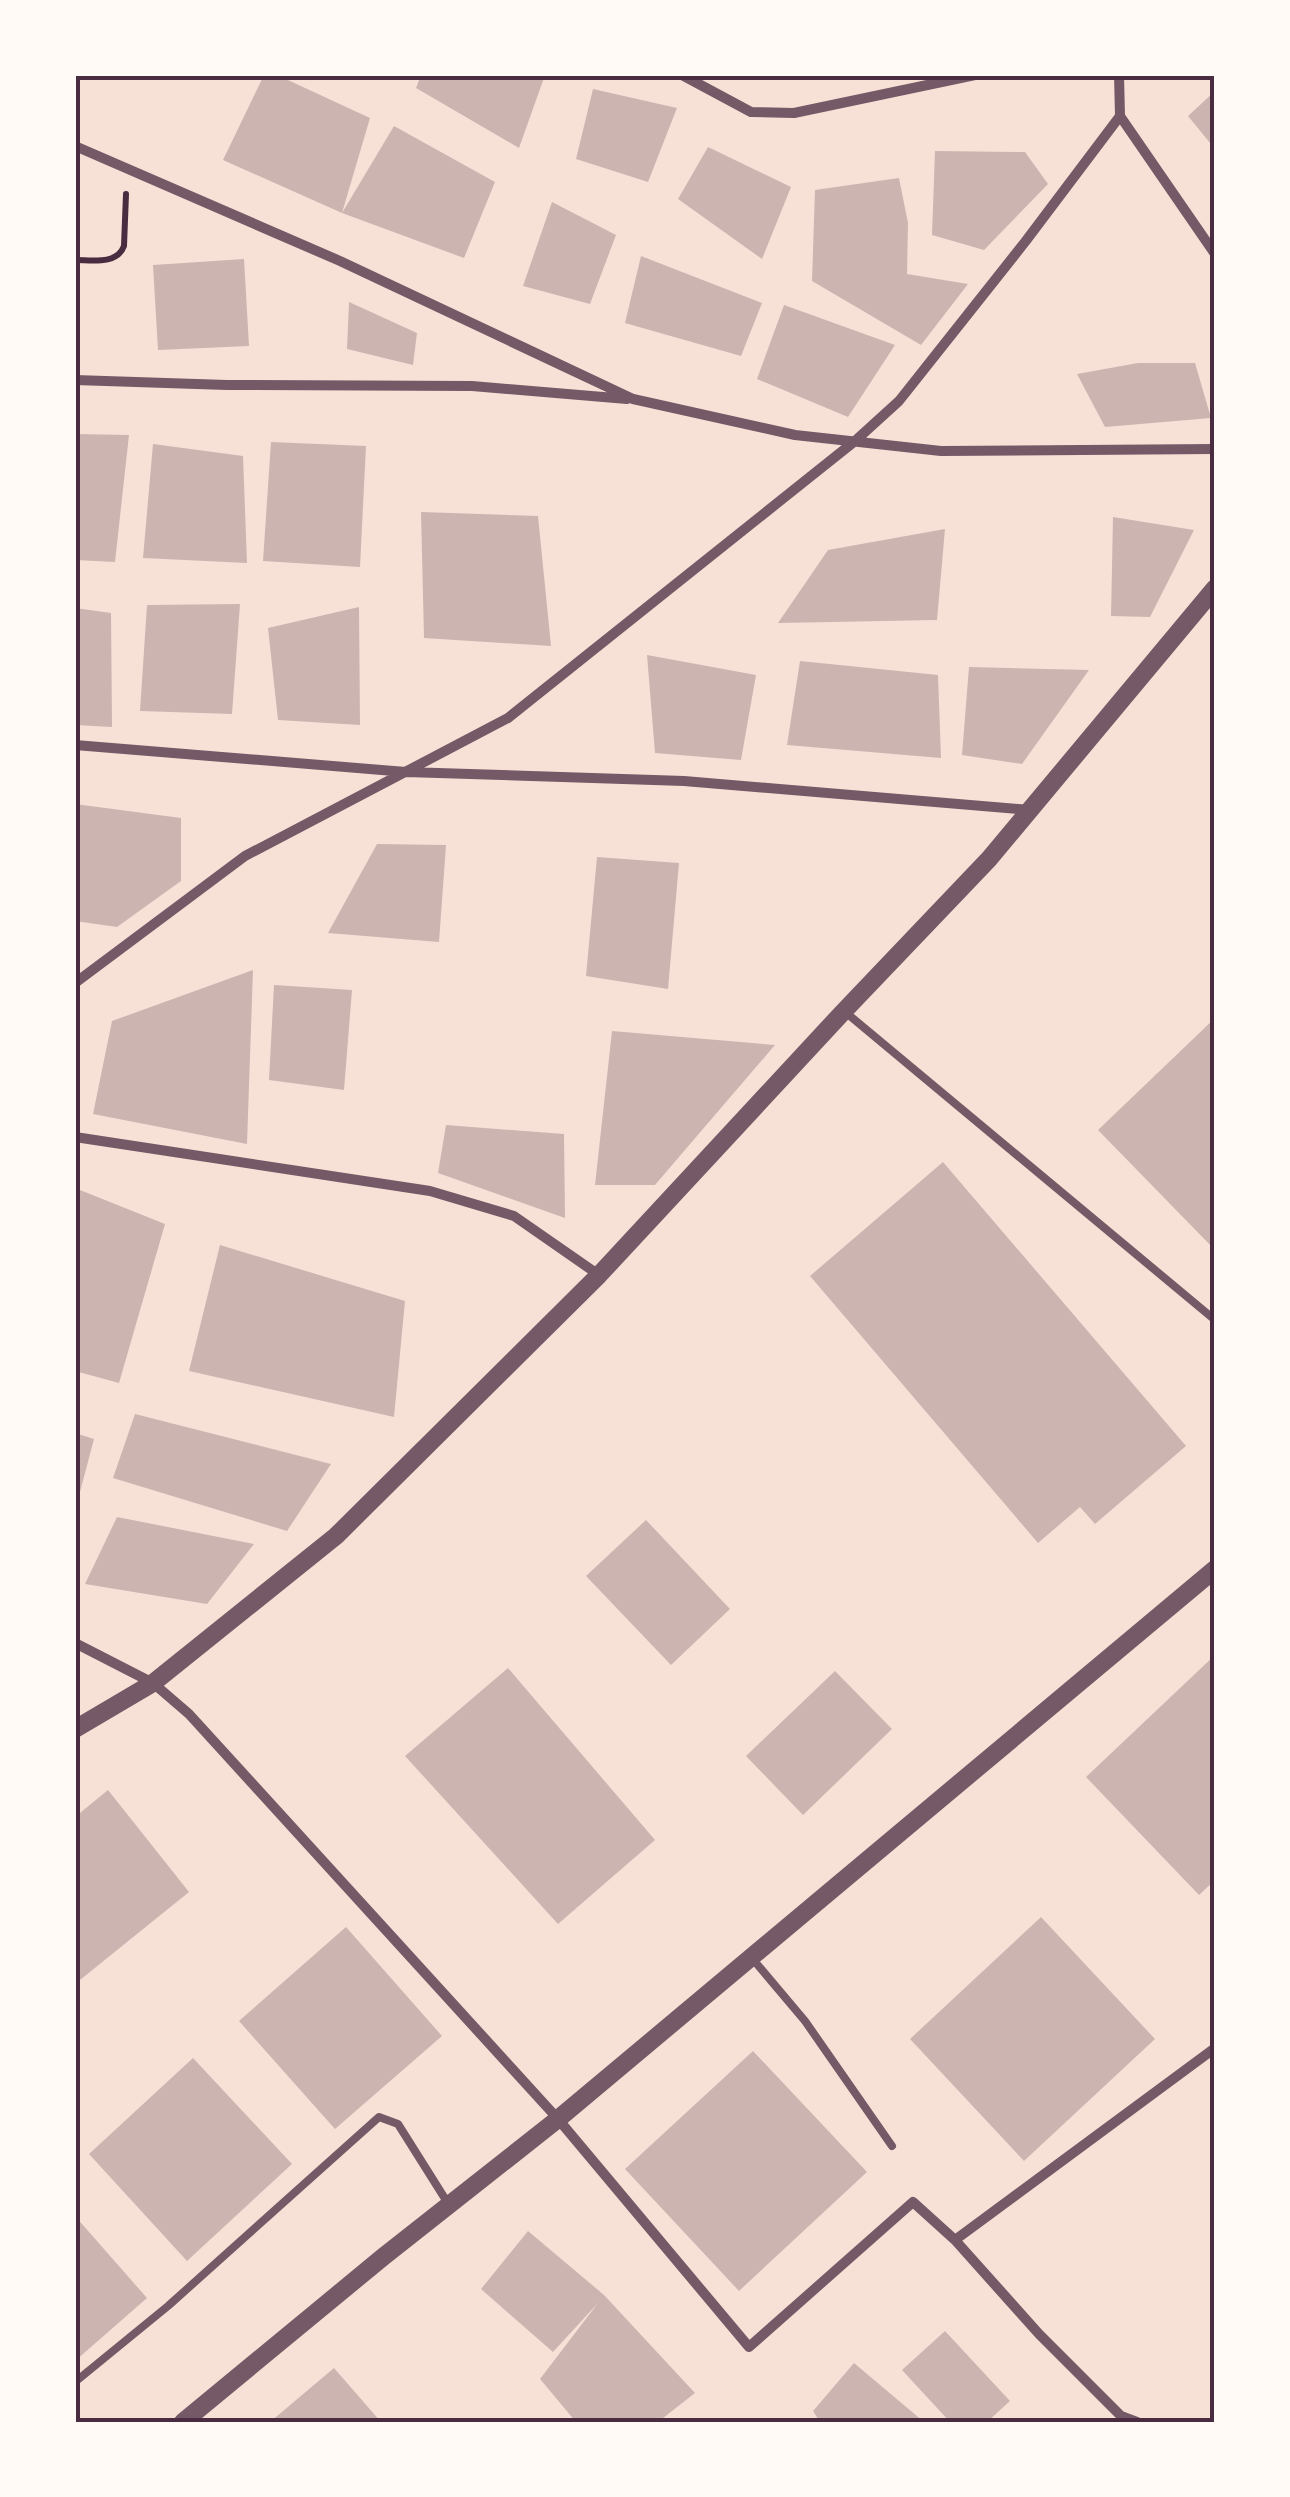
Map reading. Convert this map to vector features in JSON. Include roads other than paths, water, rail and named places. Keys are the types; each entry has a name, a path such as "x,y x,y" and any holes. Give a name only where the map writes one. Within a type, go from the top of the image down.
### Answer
{"street":[{"path":"682,75 751,112 794,114 976,75"},
{"path":"1120,75 1120,116 1215,254"},
{"path":"75,983 245,856 508,718 855,442 898,401 1120,116"},
{"path":"75,146 340,262 633,399"},
{"path":"75,380 472,386 633,399 796,435 940,451 1215,448"},
{"path":"75,1729 153,1683 336,1536 600,1275 989,859 1215,588"},
{"path":"75,746 406,772 684,781 1030,810"},
{"path":"75,1137 430,1190 514,1216 600,1275"},
{"path":"183,2422 558,2119 1215,1569"},
{"path":"75,1643 153,1683 189,1714 558,2119 749,2347 913,2202 955,2240 1120,2419 1137,2422"},
{"path":"955,2240 1215,2048"}],"lane":[{"path":"844,1011 1215,1320"},
{"path":"751,1957 805,2021 892,2146"},
{"path":"75,2382 168,2306 379,2117 398,2124 449,2205"}]}
